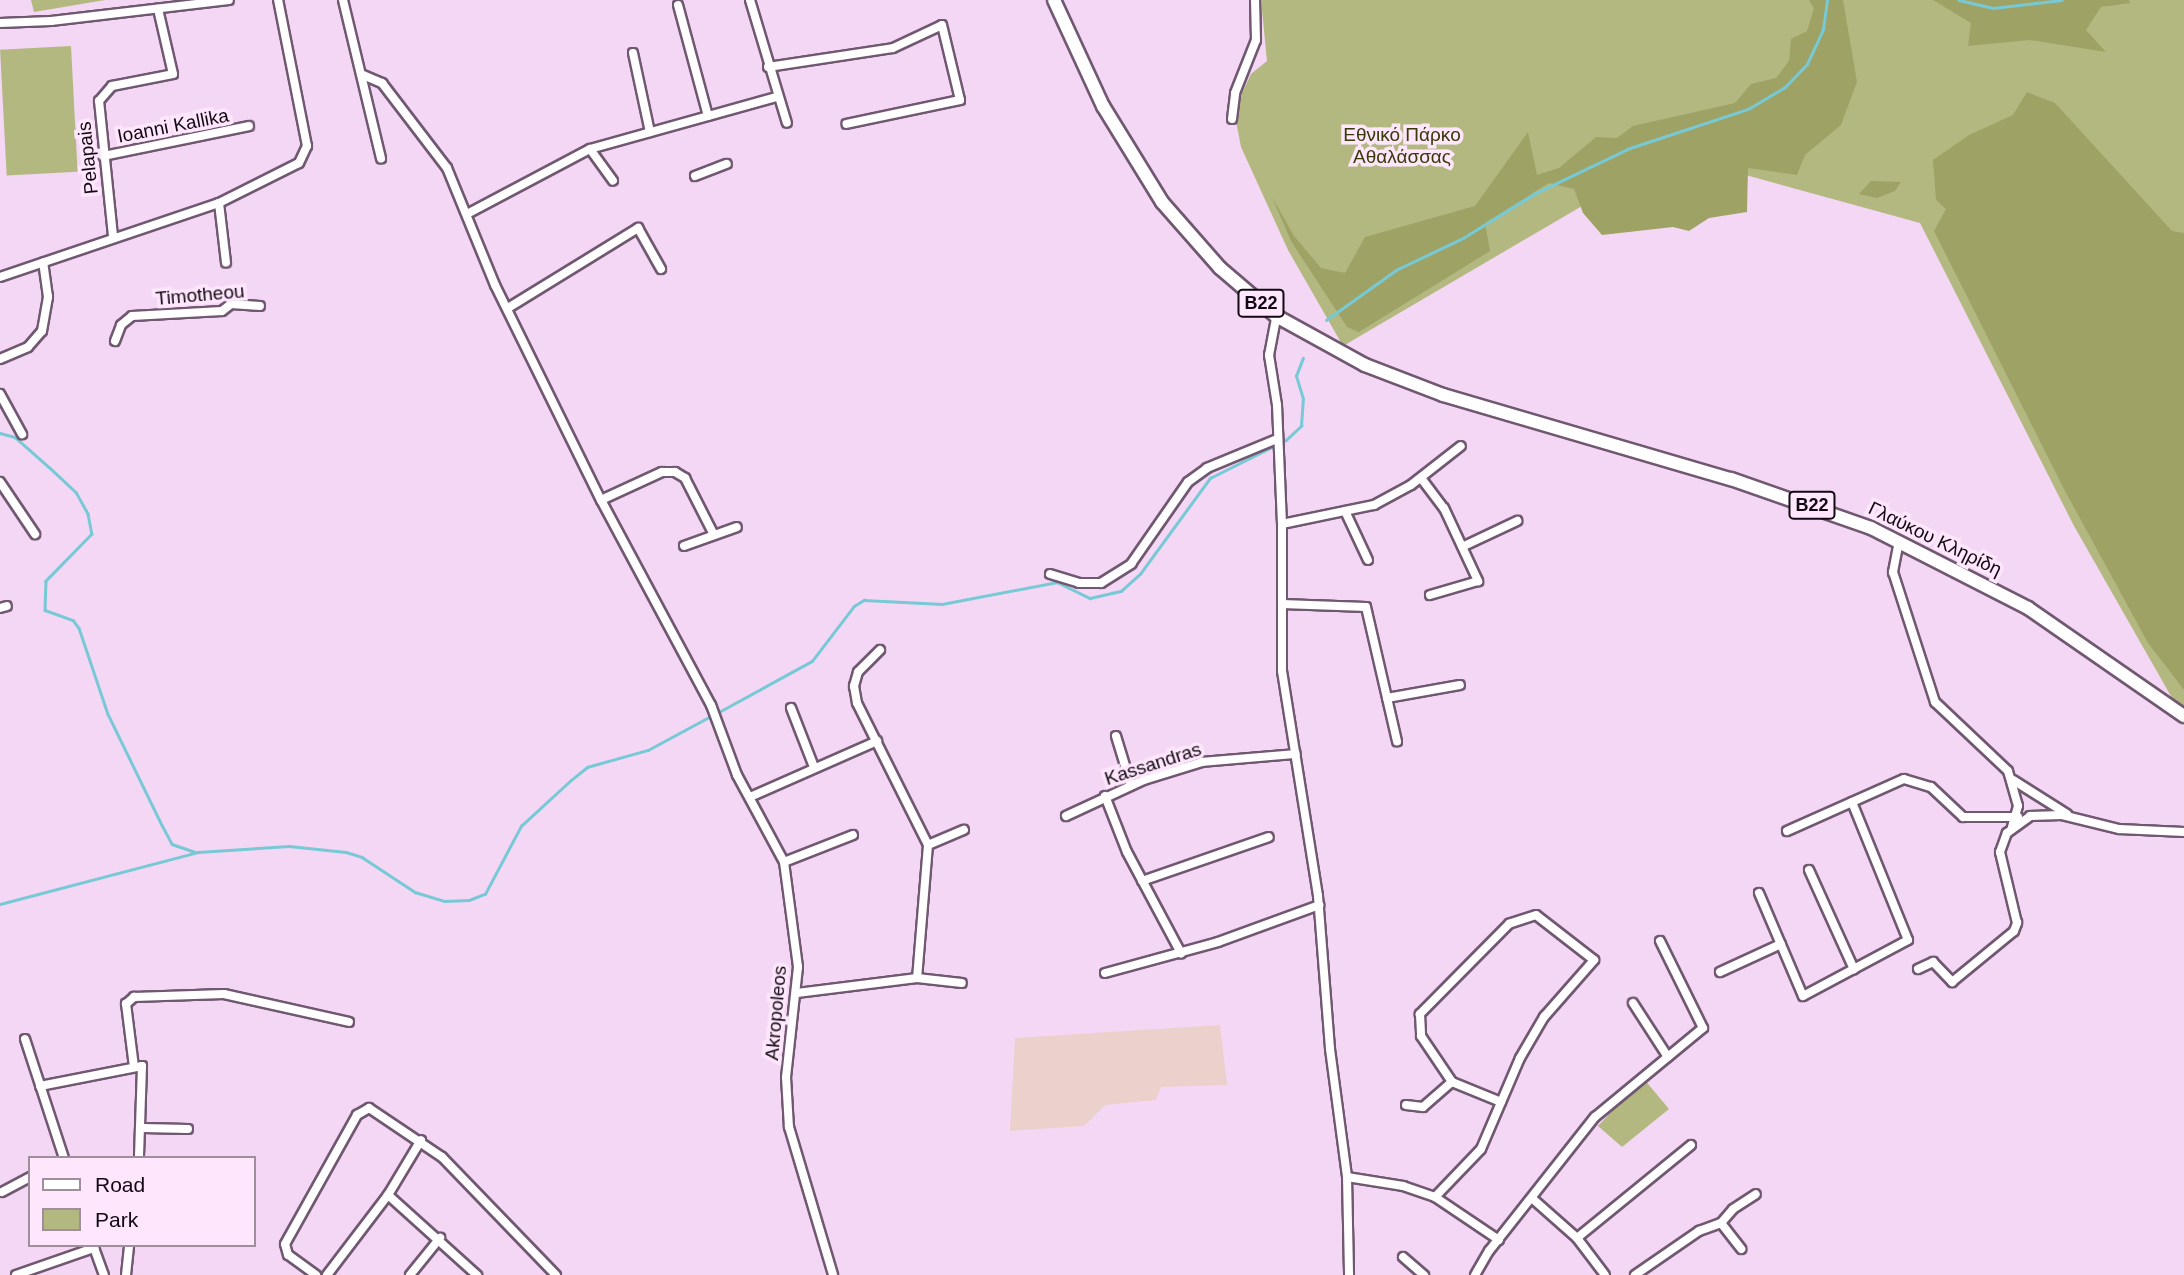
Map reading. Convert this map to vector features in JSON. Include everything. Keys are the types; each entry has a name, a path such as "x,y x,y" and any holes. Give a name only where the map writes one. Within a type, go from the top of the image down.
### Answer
{"main road":[{"name":"Γλαύκου Κληρίδη","path":"1054,0 1103,106 1153,186 1220,259 1277,312 1401,378 1466,402 1803,502 1899,541 2028,608 2184,716"}],"street":[{"path":"0,23 229,0"},
{"path":"0,277 113,236 219,203 288,170 307,152 278,0"},
{"path":"343,0 381,159"},
{"path":"750,0 776,97 787,123"},
{"path":"1232,119 1235,93 1256,40 1255,0"},
{"path":"678,5 708,116"},
{"name":"Pelapais","path":"113,236 98,106 104,92 115,85 167,78 174,71 158,9"},
{"path":"768,67 893,48 942,25 960,100 846,124"},
{"path":"633,52 650,132"},
{"name":"Akropoleos","path":"363,75 379,80 438,153 508,309 601,500 712,710 750,797 784,862 796,935 797,993 786,1077 789,1127 833,1275"},
{"path":"467,215 590,149 776,97"},
{"name":"Ioanni Kallika","path":"103,156 249,126"},
{"path":"590,149 613,181"},
{"path":"695,176 727,164"},
{"name":"Timotheou","path":"219,203 226,263"},
{"path":"508,309 638,228 661,269"},
{"path":"0,359 24,350 42,331 48,298 43,262"},
{"name":"Timotheou","path":"115,341 121,325 132,316 218,311 231,304 260,306"},
{"path":"1277,312 1269,355 1282,524 1282,671 1319,905 1330,1049 1347,1177 1349,1275"},
{"path":"0,394 22,434"},
{"path":"1050,574 1079,583 1101,583 1131,564 1188,482 1207,468 1277,439"},
{"path":"1282,524 1374,505 1422,478 1461,446"},
{"path":"601,500 662,472 675,472 685,478 713,533"},
{"path":"1422,478 1444,508 1478,581 1430,595"},
{"path":"0,482 35,534"},
{"path":"1345,510 1368,560"},
{"path":"1464,546 1517,521"},
{"path":"684,546 713,533 737,527"},
{"path":"1899,541 1893,572 1935,702 1941,713 1986,748 2013,780 2072,816"},
{"path":"1282,604 1366,607 1397,741"},
{"path":"880,650 858,672 853,686 928,845 917,978"},
{"path":"1387,698 1460,685"},
{"path":"791,708 814,767"},
{"path":"1116,736 1131,785"},
{"path":"750,797 877,741"},
{"name":"Kassandras","path":"1066,816 1131,785 1202,762 1296,754"},
{"path":"1787,831 1904,779 1916,779 1931,787 1963,817 2014,822 2030,816 2072,816 2119,829 2184,832"},
{"path":"1918,969 1933,962 1952,982 2014,931 2017,923 2000,852 2014,822 2018,806 2013,780"},
{"path":"1105,796 1142,881 1181,953"},
{"path":"1759,893 1803,996 1908,940 1852,802"},
{"path":"928,845 964,830"},
{"path":"784,862 853,835"},
{"path":"1142,881 1269,838"},
{"path":"1810,870 1854,969"},
{"path":"1104,973 1181,953 1319,905"},
{"path":"1435,1197 1481,1149 1501,1102 1544,1017 1594,960 1536,915 1509,925 1420,1014 1421,1036 1452,1082 1501,1102"},
{"path":"1475,1275 1595,1117 1703,1028 1660,941"},
{"path":"1720,972 1781,944"},
{"path":"797,993 917,978 962,982"},
{"path":"134,1067 127,1004 134,997 224,994 349,1022"},
{"path":"1633,1003 1668,1057"},
{"path":"25,1039 63,1156"},
{"path":"40,1086 142,1066 139,1156"},
{"path":"1406,1105 1423,1107 1452,1082"},
{"path":"316,1275 288,1255 285,1244 357,1115 365,1108 376,1109 421,1140 457,1170 556,1275"},
{"path":"142,1128 188,1129"},
{"path":"327,1275 388,1195 421,1140"},
{"path":"1577,1238 1691,1145"},
{"path":"1347,1177 1403,1186 1435,1197 1499,1240"},
{"path":"2,1192 28,1178"},
{"path":"1634,1275 1699,1231 1721,1223 1732,1209 1756,1194"},
{"path":"388,1195 440,1238 477,1275"},
{"path":"1534,1200 1577,1238 1605,1275"},
{"path":"1721,1223 1741,1249"},
{"path":"411,1275 440,1238"},
{"path":"19,1275 91,1247"},
{"path":"94,1247 104,1275"},
{"path":"126,1275 129,1247"},
{"path":"1403,1257 1424,1275"}],"shaded area":[{"path":"1220,1025 1227,1085 1161,1087 1156,1100 1105,1105 1084,1126 1010,1131 1015,1038"}],"green space":[{"path":"31,0 105,0 34,12"},
{"name":"Εθνικό Πάρκο Αθαλάσσας","path":"1261,0 2184,0 2184,719 2074,526 1920,223 1724,169 1594,199 1343,346 1288,250 1241,147 1236,121 1242,93 1251,74 1267,61"},
{"path":"1809,0 1843,0 1857,82 1841,125 1805,155 1797,175 1748,168 1747,212 1709,218 1689,231 1673,227 1602,235 1583,213 1574,189 1549,183 1485,223 1490,251 1359,332 1347,327 1291,241 1272,197 1294,236 1321,268 1345,273 1365,237 1475,206 1528,132 1537,175 1559,168 1596,137 1617,138 1633,126 1735,103 1751,84 1776,78 1789,61 1791,39 1807,31 1814,8"},
{"path":"1933,0 2129,0 2130,3 2101,7 2086,30 2106,52 2030,40 1968,46 1971,23"},
{"path":"71,46 78,172 7,176 0,50"},
{"path":"2027,92 2055,103 2172,231 2184,233 2184,690 2148,643 2065,491 1934,231 1946,209 1936,200 1933,160 1969,135 2013,115"},
{"path":"1871,181 1901,182 1895,191 1877,198 1859,194"},
{"path":"1643,1078 1669,1109 1622,1147 1598,1126"}],"waterway":[{"path":"1326,320 1396,270 1463,238 1534,194 1630,148 1748,109 1785,87 1807,64 1823,29 1827,0"},
{"path":"1959,0 1993,8 2062,0"},
{"path":"717,713 812,661 854,606 864,600 942,604 1057,582 1090,598 1121,591 1140,574 1210,478 1286,440 1301,426 1303,399 1296,376 1303,358"},
{"path":"0,433 15,437 49,467 76,492 88,514 92,534 46,581 45,610 73,620 79,628 108,714 162,825 172,844 195,852"},
{"path":"0,904 198,852 289,846 346,852 362,857 415,892 444,901 469,900 485,894 521,826 587,767 648,750 711,716"}]}
